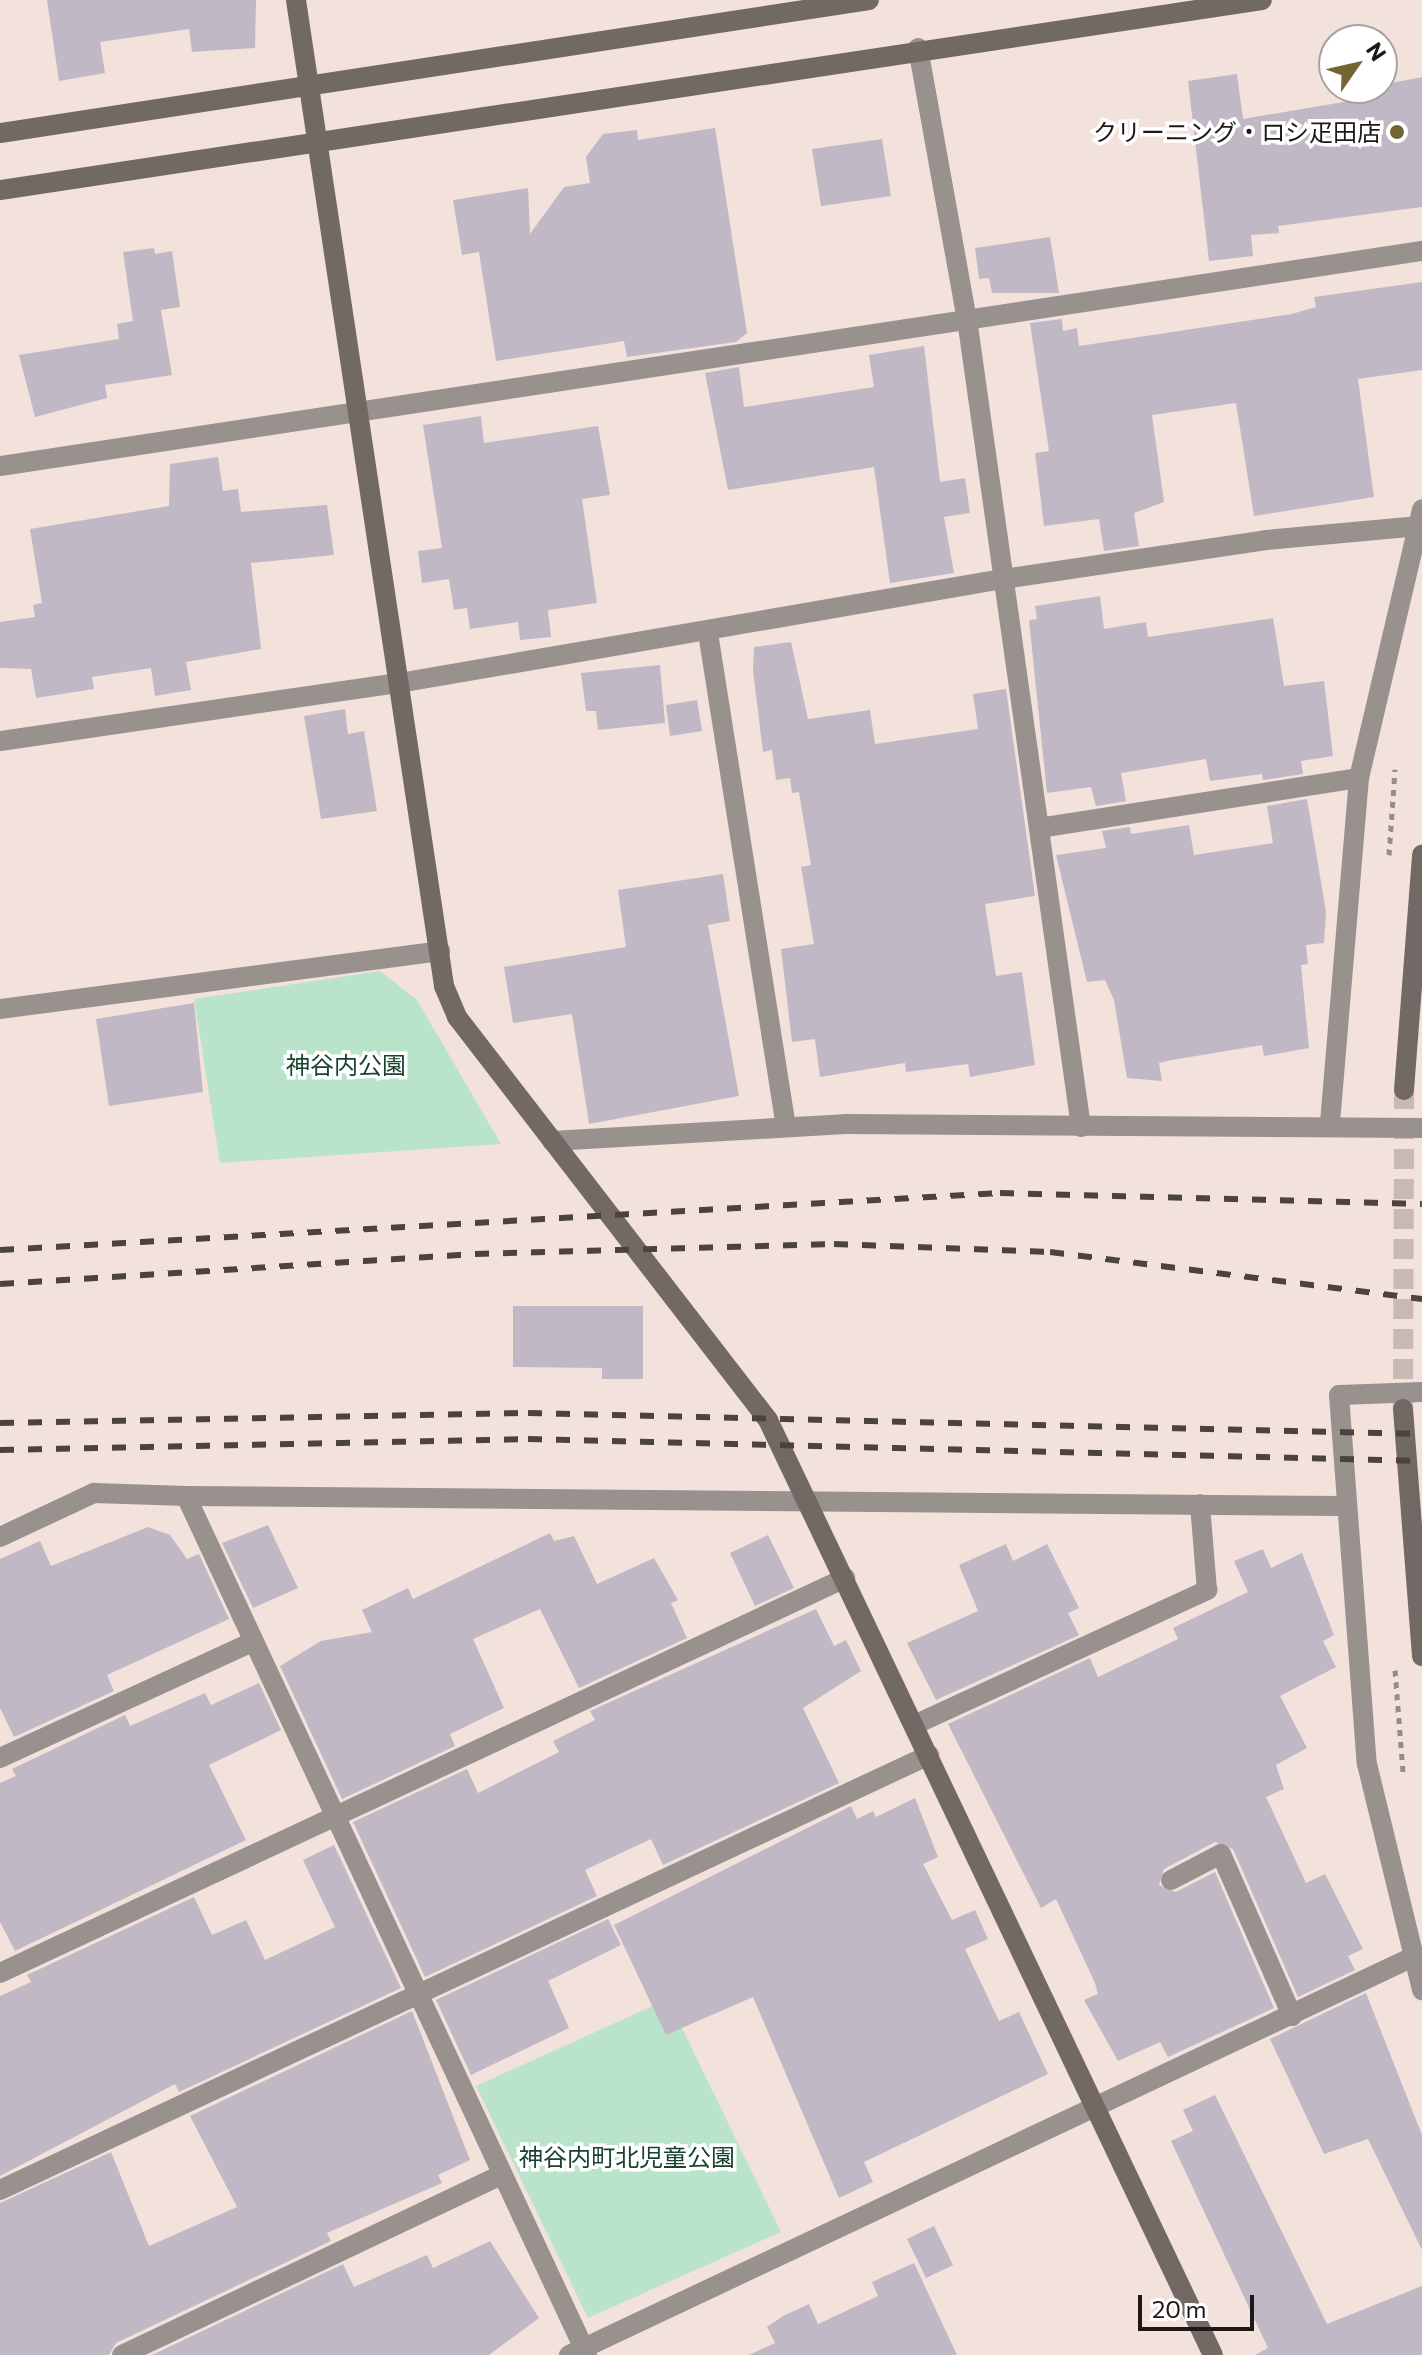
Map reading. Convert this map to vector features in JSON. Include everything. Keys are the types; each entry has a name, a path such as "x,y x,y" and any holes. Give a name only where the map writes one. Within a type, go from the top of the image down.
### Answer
{"street":[{"path":"296,0 440,951 457,1017 768,1420 1213,2355"},
{"path":"0,133 869,0"},
{"path":"0,190 918,48 1262,0"},
{"path":"918,48 967,319 1081,1127"},
{"path":"0,466 357,416 967,319 1422,251"},
{"path":"0,741 399,683 708,633 1003,579 1420,518 1359,778 1330,1123"},
{"path":"708,633 786,1127"},
{"path":"1039,828 1359,778"},
{"path":"1404,1090 1422,855"},
{"path":"0,1009 440,951"},
{"path":"552,1141 786,1127 1330,1123 1422,1128"},
{"path":"1422,1392 1339,1395 1342,1506 1367,1764 1422,1990"},
{"path":"1403,1409 1422,1656"},
{"path":"0,1537 94,1493 186,1496 806,1496 1342,1506"},
{"path":"186,1496 580,2353 1098,2110 1415,1956"},
{"path":"914,1725 1207,1590 1200,1504"},
{"path":"0,1973 333,1821 845,1578"},
{"path":"0,1758 252,1642"},
{"path":"0,2190 929,1755"},
{"path":"1171,1880 1221,1854 1292,2016"},
{"path":"122,2355 499,2176"}],"green space":[{"name":"神谷内公園","path":"380,971 417,1000 501,1144 220,1163 194,999"},
{"name":"神谷内町北児童公園","path":"668,1999 781,2232 588,2318 476,2086"}],"building":[{"path":"47,0 256,0 255,48 192,52 189,29 100,42 105,73 59,81"},
{"path":"1237,74 1243,119 1332,104 1398,104 1398,82 1422,77 1422,207 1278,226 1279,233 1251,235 1253,256 1209,261 1188,81"},
{"path":"715,128 747,333 736,342 627,357 624,341 496,361 479,252 462,255 453,200 528,188 530,234 564,187 590,183 586,157 603,134 637,130 638,140"},
{"path":"882,139 891,196 821,206 812,149"},
{"path":"1050,237 1059,293 992,293 989,278 979,279 975,248"},
{"path":"154,248 155,254 172,251 180,307 161,310 172,375 105,385 107,398 35,417 19,355 119,339 117,324 133,321 123,252"},
{"path":"1422,282 1422,370 1358,379 1374,497 1254,516 1236,403 1152,415 1164,502 1134,513 1139,546 1104,551 1099,519 1044,526 1035,453 1049,451 1030,323 1062,319 1063,331 1077,328 1079,346 1292,314 1316,307 1314,297"},
{"path":"924,346 940,482 965,478 970,513 944,517 954,573 890,583 874,467 728,490 705,373 739,367 744,407 874,387 869,355"},
{"path":"481,416 484,443 598,426 610,495 582,499 597,603 548,610 551,637 520,640 518,622 470,629 467,608 454,610 449,579 422,583 418,551 442,548 423,425"},
{"path":"218,457 223,491 238,489 241,512 327,505 334,555 251,563 261,649 186,662 191,690 155,696 151,668 92,677 94,689 36,698 31,669 0,668 0,622 35,617 33,605 42,603 30,529 169,506 170,464"},
{"path":"1100,596 1104,629 1146,622 1148,637 1273,618 1284,686 1324,681 1333,756 1301,761 1303,774 1263,780 1262,774 1210,781 1206,759 1121,773 1126,801 1096,806 1091,787 1047,793 1029,620 1037,619 1035,606"},
{"path":"791,642 808,719 870,710 875,744 978,729 973,694 1006,689 1035,896 985,904 996,976 1022,972 1035,1065 970,1077 968,1064 906,1072 905,1063 820,1077 815,1039 792,1042 781,949 814,944 801,867 811,865 799,792 792,793 790,778 776,780 772,750 763,752 753,671 754,647"},
{"path":"660,665 665,723 598,730 596,711 586,711 581,673"},
{"path":"697,700 702,731 670,736 666,705"},
{"path":"345,709 348,734 364,731 377,811 321,819 304,716"},
{"path":"1307,799 1326,912 1324,943 1306,945 1308,964 1301,965 1309,1048 1264,1056 1262,1045 1159,1063 1162,1081 1127,1078 1114,1000 1105,980 1087,982 1056,855 1106,848 1102,831 1130,827 1131,834 1189,825 1194,855 1273,843 1267,806"},
{"path":"723,874 730,921 708,925 739,1096 589,1124 572,1014 513,1023 504,967 626,947 618,890"},
{"path":"194,1003 203,1092 109,1106 96,1019"},
{"path":"513,1306 643,1306 643,1379 602,1379 602,1368 513,1367"},
{"path":"268,1525 298,1588 253,1608 222,1543"},
{"path":"148,1527 170,1535 187,1559 199,1554 229,1619 107,1675 114,1691 14,1737 0,1708 0,1559 40,1541 51,1566"},
{"path":"550,1533 554,1541 574,1536 597,1584 654,1558 678,1600 671,1603 687,1638 579,1688 540,1609 473,1639 504,1708 450,1734 455,1746 342,1799 280,1666 321,1641 372,1632 362,1610 408,1588 413,1599"},
{"path":"768,1535 794,1588 755,1606 730,1553"},
{"path":"1006,1544 1013,1561 1047,1544 1079,1608 1068,1613 1079,1635 936,1700 907,1643 978,1611 959,1565"},
{"path":"1263,1549 1271,1568 1302,1553 1334,1635 1323,1641 1336,1667 1280,1696 1307,1748 1276,1765 1284,1789 1266,1797 1306,1883 1325,1874 1363,1949 1348,1956 1355,1970 1298,1997 1233,1849 1215,1842 1164,1869 1159,1885 1176,1892 1215,1872 1274,2008 1168,2057 1160,2042 1118,2061 1084,2000 1098,1994 1095,1983 1056,1899 1041,1908 948,1724 1090,1658 1098,1677 1178,1639 1173,1628 1248,1592 1234,1561"},
{"path":"816,1609 834,1646 846,1640 861,1671 803,1708 839,1783 663,1865 651,1839 585,1870 597,1896 425,1977 353,1822 467,1769 478,1793 559,1752 553,1741 595,1720 590,1711"},
{"path":"259,1683 281,1730 209,1765 246,1840 15,1951 0,1922 0,1783 16,1776 12,1769 125,1715 130,1726 205,1693 211,1705"},
{"path":"915,1798 938,1857 923,1864 952,1920 975,1910 988,1939 965,1949 999,2021 1019,2012 1048,2074 864,2162 873,2182 839,2198 753,1997 666,2035 614,1925 851,1806 857,1819 873,1811 876,1817"},
{"path":"334,1845 401,1988 179,2092 175,2084 0,2176 0,1996 31,1982 27,1975 194,1897 212,1935 246,1920 265,1960 335,1927 303,1860"},
{"path":"608,1919 621,1945 548,1981 569,2028 471,2075 436,2000"},
{"path":"1366,1993 1422,2135 1422,2250 1368,2139 1324,2154 1270,2039"},
{"path":"412,2011 470,2160 438,2175 442,2183 327,2233 331,2241 116,2343 109,2355 0,2355 0,2203 111,2152 149,2246 237,2207 190,2116"},
{"path":"1215,2095 1327,2324 1422,2286 1422,2355 1255,2355 1268,2348 1171,2141 1193,2131 1183,2110"},
{"path":"934,2226 953,2265 926,2278 907,2239"},
{"path":"490,2241 539,2318 489,2355 152,2355 343,2264 354,2287 427,2255 433,2268"},
{"path":"914,2263 957,2355 749,2355 775,2343 767,2327 783,2316 809,2304 818,2324 878,2296 872,2282"}],"tunnel":[{"path":"1403,1409 1404,1090"}],"railway":[{"path":"0,1250 1000,1193 1422,1204"},
{"path":"0,1284 475,1254 834,1244 1050,1252 1422,1299"},
{"path":"0,1423 528,1413 1422,1434"},
{"path":"0,1450 528,1439 1422,1461"}],"place":[{"name":"クリーニング・ロシ疋田店","path":"1397,132"}]}
